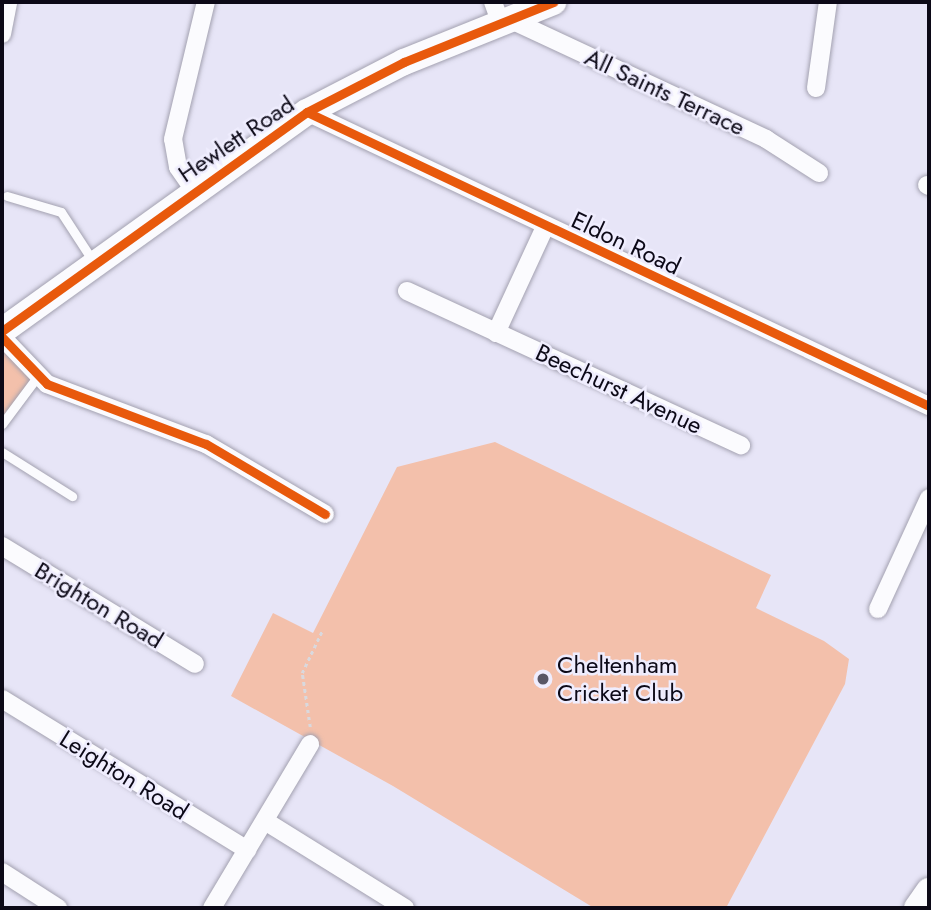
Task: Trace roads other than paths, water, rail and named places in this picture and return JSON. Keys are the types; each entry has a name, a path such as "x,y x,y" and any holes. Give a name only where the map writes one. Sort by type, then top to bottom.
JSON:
{"street":[{"path":"2,34 8,2"},
{"path":"194,190 175,159 173,139 206,2"},
{"name":"Hewlett Road","path":"2,331 194,190 307,112 500,13 553,2"},
{"path":"816,88 828,2"},
{"name":"All Saints Terrace","path":"500,13 766,139 819,173"},
{"name":"Eldon Road","path":"307,112 545,227 929,406"},
{"path":"496,332 545,227"},
{"name":"Beechurst Avenue","path":"407,291 741,445"},
{"path":"2,337 37,377 206,444 325,513"},
{"path":"878,609 929,498"},
{"name":"Brighton Road","path":"2,546 195,664"},
{"name":"Leighton Road","path":"2,699 247,850"},
{"path":"212,908 310,744"},
{"path":"265,821 405,908"},
{"path":"2,872 58,908"},
{"path":"917,908 929,891"}],"lane":[{"path":"8,196 61,212 94,263"},
{"path":"2,424 37,377"},
{"path":"2,452 72,496"}],"place":[{"name":"Cheltenham Cricket Club","path":"543,679"}]}
